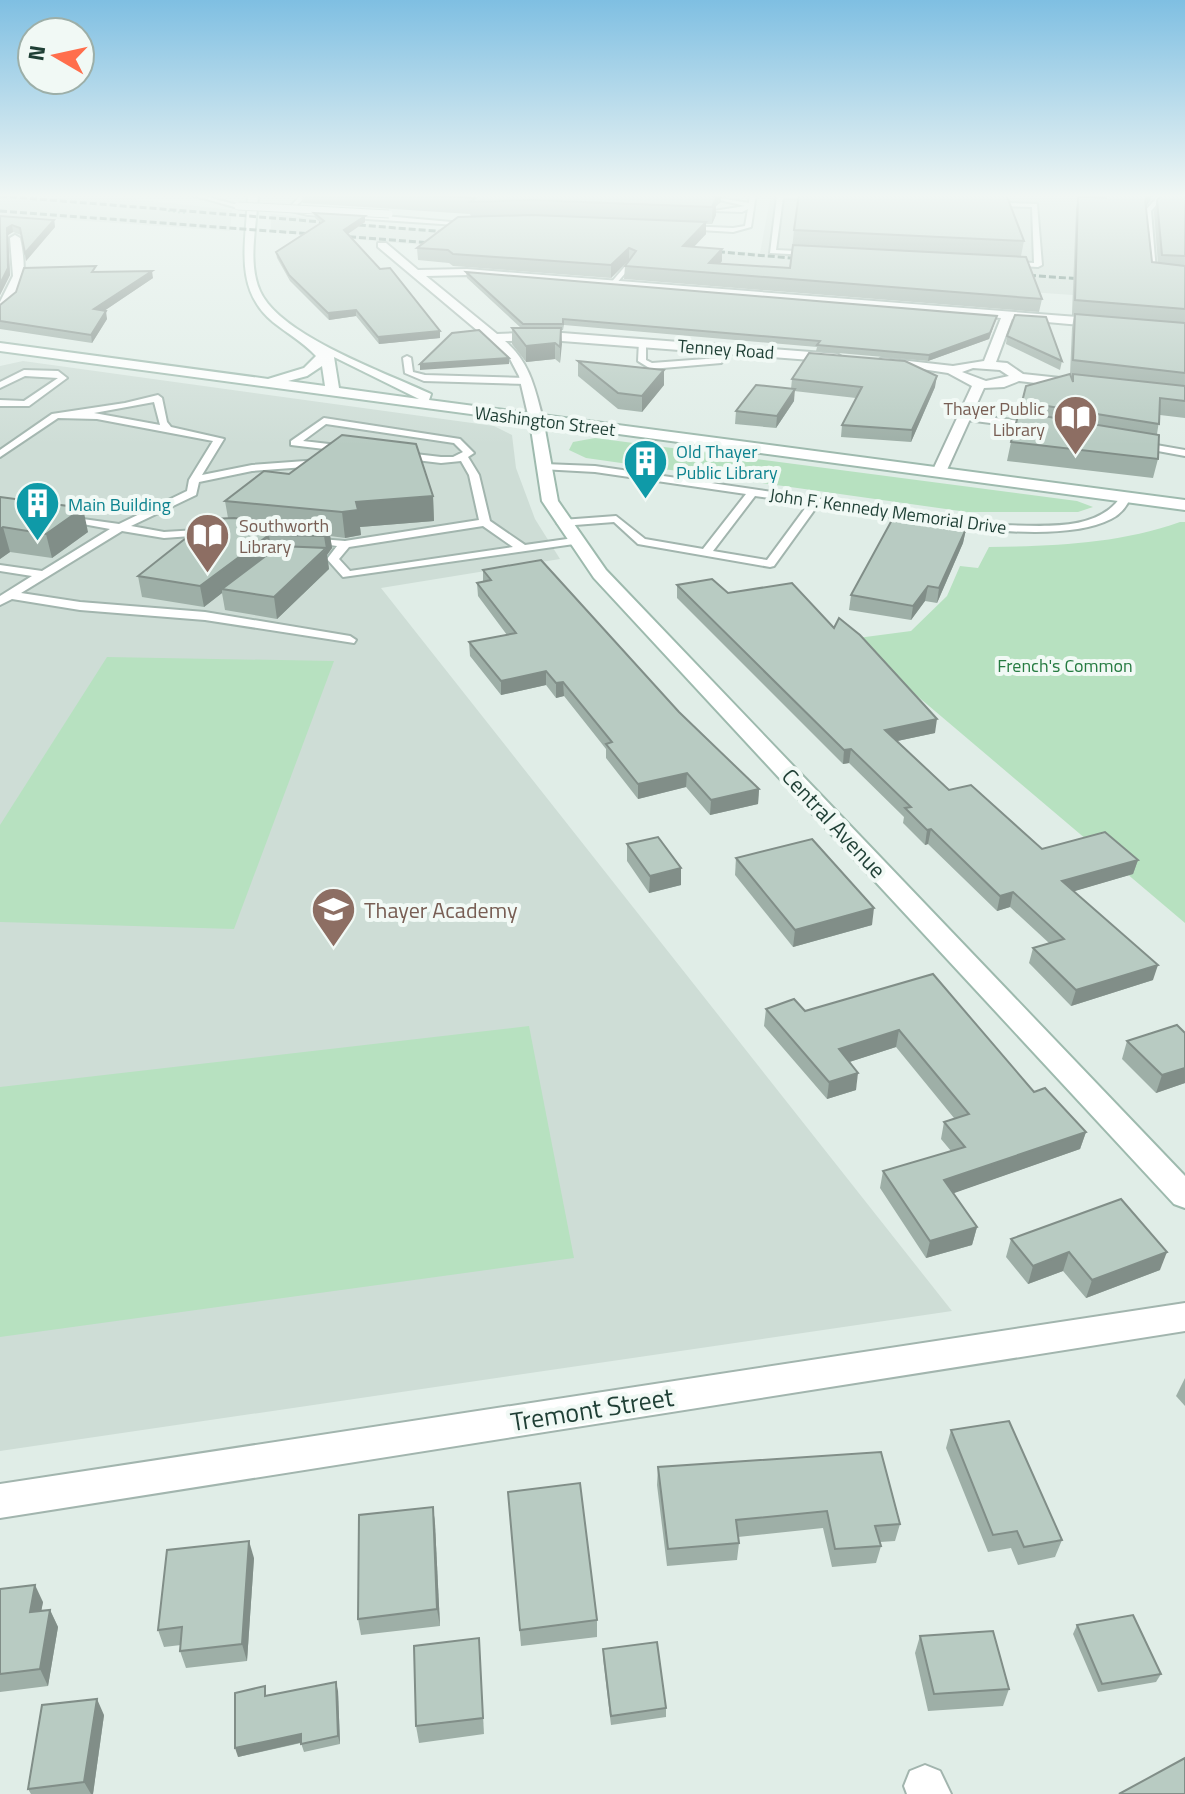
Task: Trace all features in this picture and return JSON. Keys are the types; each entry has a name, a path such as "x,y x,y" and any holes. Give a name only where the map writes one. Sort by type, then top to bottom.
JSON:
{"main road":[{"path":"0,309 12,296 18,278"},
{"path":"251,278 252,287 269,312 330,358 333,394 361,379 364,371 360,364"},
{"name":"Central Avenue","path":"422,278 514,355 526,381 536,419 550,501 568,532 611,585 1185,1196"},
{"path":"544,278 1118,324"},
{"path":"989,364 1008,315"},
{"name":"Tenney Road","path":"496,338 538,335 845,359"},
{"path":"306,339 413,392 473,412"},
{"path":"238,381 274,380 309,370 323,355 306,339"},
{"path":"0,355 7,348"},
{"name":"Washington Street","path":"7,348 333,394 1185,504"},
{"path":"875,361 955,370 968,364 989,364 1011,369 1017,377"},
{"path":"955,370 960,378 980,383 1007,383 1017,377 1094,386"},
{"path":"939,472 980,383"},
{"name":"Tremont Street","path":"0,1501 1185,1317"}],"lane":[{"path":"612,283 617,278"},
{"path":"642,343 642,361 651,366 721,360 731,349"},
{"path":"407,358 409,373 424,378 526,381"},
{"path":"0,385 24,373 58,374 63,378 26,404 0,403"},
{"path":"71,415 158,398 162,422 169,431"},
{"path":"0,454 55,416 97,416 219,439 194,480 192,493 120,527 5,598"},
{"path":"962,417 1048,428"},
{"path":"324,421 457,441 469,453 463,457 441,460 294,443 324,421"},
{"path":"1125,442 1185,453"},
{"path":"463,457 474,475 485,522 522,548"},
{"path":"194,480 252,468 308,466 320,462"},
{"name":"John F. Kennedy Memorial Drive","path":"544,467 595,469 980,526 1032,528 1105,518 1119,510 1126,497"},
{"path":"706,553 752,493"},
{"path":"345,544 333,559 347,575 522,548 616,519 642,542 770,564 815,502"},
{"path":"54,516 164,535 225,532"},
{"path":"297,538 345,544 485,522"},
{"path":"320,561 335,563"},
{"path":"0,568 42,574"},
{"path":"5,598 205,616 350,640"},
{"path":"205,616 219,608"}],"shaded area":[{"path":"831,278 1185,278 1185,303"},
{"name":"Thayer Academy","path":"23,361 494,426 512,435 516,468 535,519 560,559 381,588 952,1311 0,1451 0,366"}],"green space":[{"path":"595,438 1077,501 1093,507 1078,512 967,512 586,458 569,450 573,442"},
{"name":"French's Common","path":"1185,522 1185,923 850,639 911,631 947,596 960,566 978,568 989,547 1109,539"},
{"path":"107,657 334,661 234,929 0,922 0,825"},
{"path":"529,1026 574,1258 0,1337 0,1087"}],"building":[{"path":"21,278 142,278 94,309 106,311 91,335 0,321 0,305 16,292"},
{"path":"292,278 398,278 440,331 378,337 356,310 328,313"},
{"path":"472,278 535,278 997,316 990,333 929,355 817,345 820,341 563,319 563,324 523,324"},
{"path":"773,278 1034,278 1042,299"},
{"path":"1076,278 1185,278 1185,309 1075,300"},
{"path":"1075,314 1185,323 1185,373 1073,360"},
{"path":"1015,315 1046,317 1062,361 1007,336"},
{"path":"512,328 561,328 560,347 555,343 526,346"},
{"path":"479,330 509,358 420,364 452,333"},
{"path":"809,353 905,361 937,376 912,430 842,425 862,387 792,379"},
{"path":"578,361 664,370 642,396 618,393"},
{"path":"1070,374 1073,382 1073,374 1185,386 1185,401 1160,398 1159,424 1022,402 1026,386"},
{"path":"756,385 795,389 777,416 736,411"},
{"path":"1019,412 1159,435 1158,459 1011,442"},
{"path":"342,435 416,444 433,496 356,502 358,510 342,512 225,501 264,471 289,474"},
{"path":"0,497 83,508 46,534 0,529"},
{"path":"234,518 329,528 324,536 269,535 200,586 138,576 210,519"},
{"path":"893,518 966,529 939,588 928,586 913,606 851,595"},
{"path":"279,546 326,548 274,597 222,589"},
{"path":"541,560 679,712 759,789 711,800 687,773 638,784 606,744 612,742 563,682 556,683 546,671 501,681 469,642 516,633 477,583 491,580 483,570"},
{"path":"712,579 728,593 792,583 834,628 839,618 860,635 937,719 885,730 949,790 971,785 1042,849 1105,832 1138,860 1062,881 1158,965 1076,990 1033,948 1064,939 1013,892 1000,896 931,829 927,830 905,808 911,807 851,749 844,750 677,585"},
{"path":"658,837 681,868 650,876 627,844"},
{"path":"812,839 874,908 795,930 736,858"},
{"path":"933,974 1034,1092 1045,1088 1086,1132 944,1180 977,1227 930,1241 883,1171 965,1147 944,1122 969,1114 899,1030 839,1049 858,1073 829,1082 766,1009 794,999 805,1011"},
{"path":"1177,1025 1185,1033 1185,1068 1162,1075 1127,1041"},
{"path":"1121,1199 1167,1252 1092,1280 1069,1252 1033,1266 1011,1239"},
{"path":"1009,1421 1062,1540 1024,1547 1017,1531 993,1535 951,1430"},
{"path":"881,1452 900,1524 875,1526 881,1546 835,1549 827,1511 736,1520 739,1543 668,1549 658,1467"},
{"path":"580,1483 597,1620 520,1630 508,1492"},
{"path":"433,1507 437,1609 358,1619 359,1515"},
{"path":"249,1541 242,1644 180,1651 182,1627 158,1630 167,1550"},
{"path":"35,1585 30,1612 50,1610 40,1669 0,1674 0,1589"},
{"path":"1133,1615 1161,1674 1102,1684 1077,1625"},
{"path":"993,1631 1009,1689 934,1694 920,1636"},
{"path":"479,1638 483,1718 416,1726 414,1646"},
{"path":"657,1642 666,1708 611,1716 603,1649"},
{"path":"336,1682 338,1736 301,1744 301,1734 235,1748 235,1693 265,1686 265,1696"},
{"path":"97,1699 84,1782 28,1789 42,1705"},
{"path":"1185,1758 1185,1794 1119,1794"}],"railway":[{"path":"1064,278 1097,280"}],"place":[{"name":"Thayer Public Library","path":"1076,457"},
{"name":"Old Thayer Public Library","path":"645,500"},
{"name":"Main Building","path":"37,543"},
{"name":"Southworth Library","path":"208,574"},
{"name":"Thayer Academy","path":"333,949"}]}
